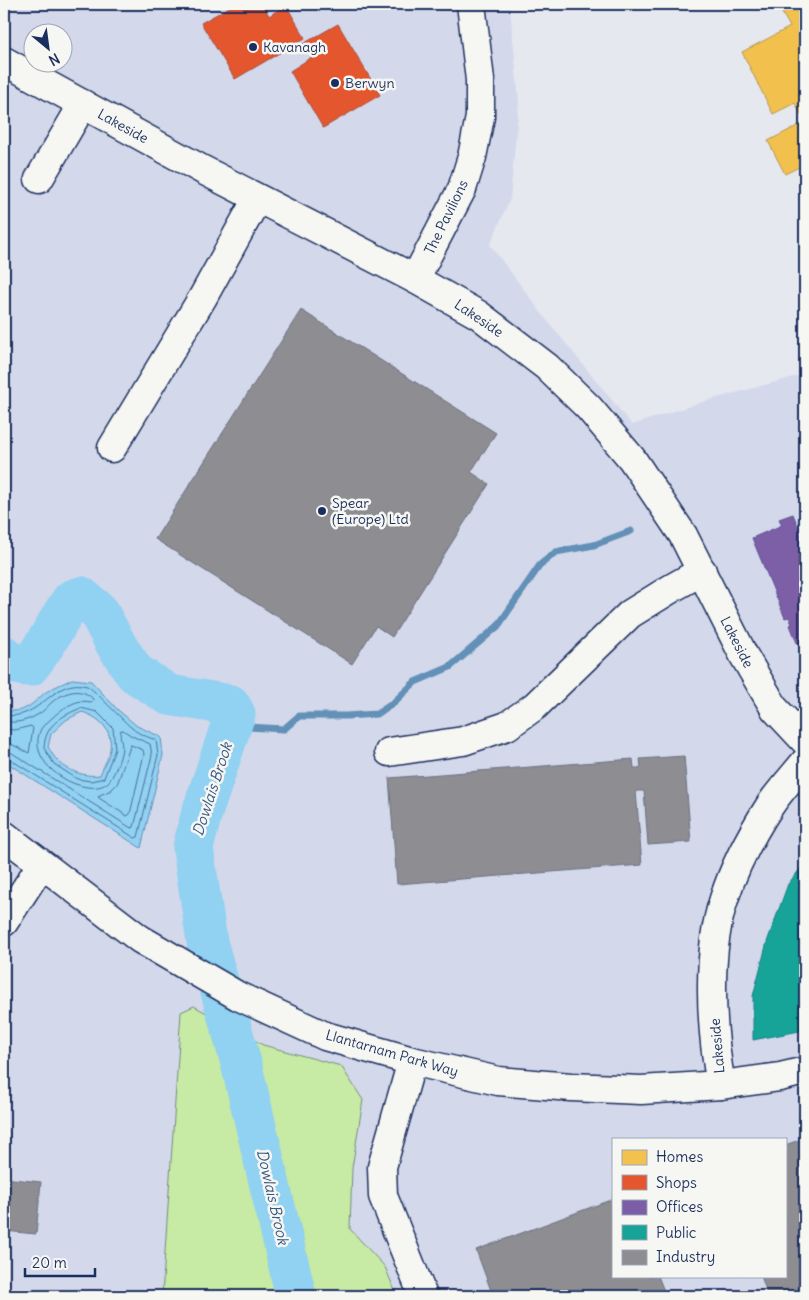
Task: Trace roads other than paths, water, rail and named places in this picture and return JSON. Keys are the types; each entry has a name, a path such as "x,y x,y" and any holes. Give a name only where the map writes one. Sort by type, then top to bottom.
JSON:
{"street":[{"name":"The Pavilions","path":"415,279 462,189 472,157 480,117 480,80 470,4"},
{"name":"Lakeside","path":"4,61 257,199 415,279 479,315 547,367 589,408 637,466 683,535 744,656 775,709 805,741"},
{"path":"40,179 83,104"},
{"path":"112,448 208,289 257,199"},
{"path":"389,752 463,741 507,726 535,706 630,614 702,571"},
{"name":"Lakeside","path":"721,1085 716,1059 712,982 716,937 723,900 744,851 770,805 805,762"},
{"name":"Llantarnam Park Way","path":"4,835 140,939 238,996 325,1036 412,1062 498,1081 641,1090 721,1085 805,1072"},
{"path":"4,922 41,865"},
{"path":"412,1062 382,1167 383,1196 423,1296"}],"water":[{"path":"72,679 91,681 118,710 137,726 161,737 163,755 141,848 4,761 4,710 18,711 28,707 46,692","holes":["82,712 104,725 109,736 109,752 100,775 72,771 62,765 48,747 51,734 66,720"]}],"waterway":[{"path":"231,726 284,729 299,716 377,714 392,704 415,682 450,667 498,626 540,565 556,552 594,545 631,531"},
{"name":"Dowlais Brook","path":"4,656 15,664 29,666 72,600 81,597 98,611 117,646 135,673 169,695 230,705 235,714 201,816 193,848 207,942 241,1063 296,1296"}],"place":[{"name":"Kavanagh","path":"253,47"},
{"name":"Berwyn","path":"335,83"},
{"name":"Spear (Europe) Ltd","path":"322,511"}]}
